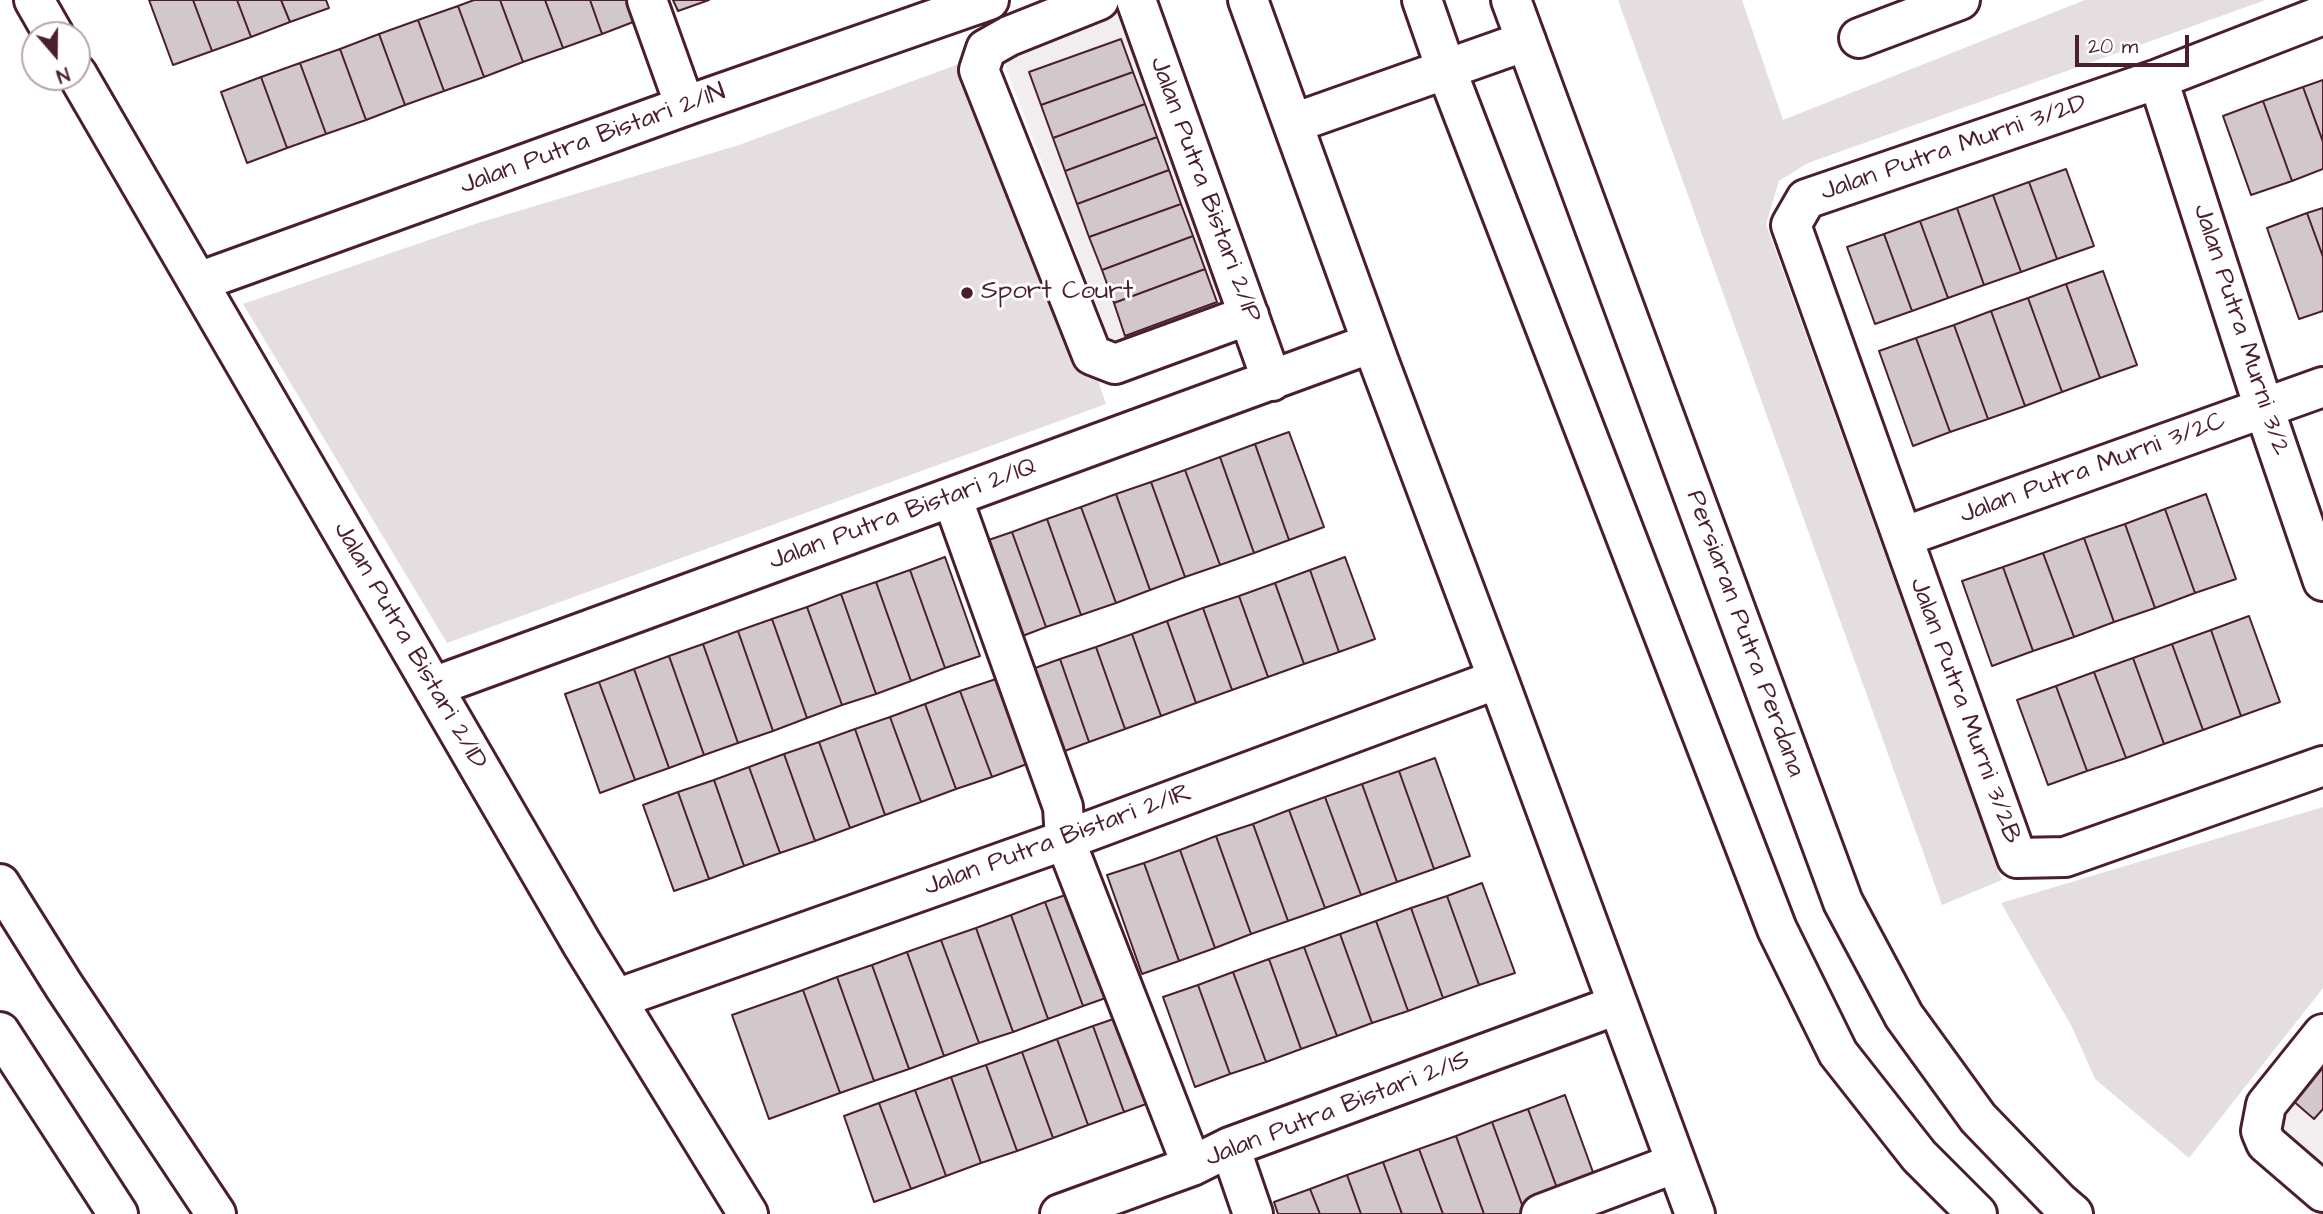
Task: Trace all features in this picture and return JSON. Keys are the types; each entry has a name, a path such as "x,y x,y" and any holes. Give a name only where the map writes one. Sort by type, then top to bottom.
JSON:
{"main road":[{"path":"34,0 46,21"},
{"path":"647,0 685,106"},
{"name":"Jalan Putra Bistari 2/1N","path":"198,282 685,106 989,0"},
{"path":"1099,0 986,48 979,70 1092,355 1115,364 1249,315"},
{"name":"Jalan Putra Bistari 2/1P","path":"1136,0 1272,381"},
{"path":"1248,0 1372,343 1695,1214"},
{"path":"1422,0 1446,69 1777,929 1838,1053 1919,1156 1977,1214"},
{"name":"Persiaran Putra Perdana","path":"1511,0 1843,902 1904,1016 1978,1118 2073,1214"},
{"path":"1859,38 1960,0"},
{"name":"Jalan Putra Murni 3/2D","path":"1903,537 1791,225 1806,199 2158,79 2323,15"},
{"path":"1294,123 1525,41"},
{"name":"Jalan Putra Murni 3/2","path":"2158,79 2323,581"},
{"name":"Jalan Putra Bistari 2/1D","path":"87,91 433,687 617,999 748,1214"},
{"name":"Jalan Putra Bistari 2/1Q","path":"433,687 1372,343"},
{"name":"Jalan Putra Murni 3/2C","path":"1903,537 2323,387"},
{"path":"953,497 1063,807 1065,840 1192,1166"},
{"name":"Jalan Putra Murni 3/2B","path":"1903,537 2017,858 2065,857 2323,766"},
{"name":"Jalan Putra Bistari 2/1R","path":"617,999 1065,840 1498,679"},
{"path":"0,884 64,986 216,1214"},
{"name":"Jalan Putra Bistari 2/1S","path":"1060,1214 1192,1166 1230,1147 1617,1005"},
{"path":"0,1032 118,1214"},
{"path":"2323,1034 2266,1105 2261,1131 2266,1143 2323,1192"},
{"path":"1230,1147 1253,1214"},
{"path":"1541,1214 1676,1163"}],"shaded area":[{"path":"1618,0 1742,0 1783,120 2085,0 2266,0 1808,163 1779,181 1766,224 2002,880 1942,905"},
{"path":"1126,3 1238,308 1116,355 1000,53"},
{"path":"986,54 1106,404 447,643 243,304 478,223 739,145"},
{"path":"2323,807 2323,988 2189,1158 2095,1079 2072,1027 2001,903"},
{"path":"2323,1054 2323,1174 2277,1134 2278,1109"}],"building":[{"path":"149,0 193,0 212,51 173,65"},
{"path":"193,0 237,0 251,37 212,51"},
{"path":"237,0 281,0 290,22 251,37"},
{"path":"281,0 326,0 329,8 290,22"},
{"path":"474,0 500,0 523,62 484,77 458,6"},
{"path":"500,0 545,0 563,48 523,62"},
{"path":"545,0 590,0 602,34 563,48"},
{"path":"590,0 634,0 641,19 602,34"},
{"path":"673,0 709,0 678,11"},
{"path":"458,6 484,77 444,91 418,20"},
{"path":"418,20 444,91 405,105 379,34"},
{"path":"379,34 405,105 366,120 340,49"},
{"path":"1121,39 1133,72 1041,105 1029,72"},
{"path":"340,49 366,120 326,134 300,63"},
{"path":"300,63 326,134 287,148 261,77"},
{"path":"1133,72 1145,104 1053,138 1041,105"},
{"path":"261,77 287,148 247,163 221,92"},
{"path":"2323,80 2323,142 2303,87"},
{"path":"2303,87 2323,142 2323,169 2292,181 2263,101"},
{"path":"2263,101 2292,181 2251,195 2223,116"},
{"path":"1145,104 1157,137 1065,171 1053,138"},
{"path":"1157,137 1169,170 1077,204 1065,171"},
{"path":"2066,169 2094,246 2057,259 2029,182"},
{"path":"1169,170 1181,204 1089,237 1077,204"},
{"path":"2029,182 2057,259 2021,272 1993,195"},
{"path":"1993,195 2021,272 1984,285 1957,208"},
{"path":"1181,204 1193,236 1102,270 1089,237"},
{"path":"1957,208 1984,285 1948,298 1920,221"},
{"path":"2323,208 2323,257 2307,213"},
{"path":"2307,213 2323,257 2323,311 2299,319 2267,228"},
{"path":"1920,221 1948,298 1912,311 1884,234"},
{"path":"1884,234 1912,311 1875,324 1847,247"},
{"path":"1193,236 1205,269 1114,303 1102,270"},
{"path":"1205,269 1217,302 1125,336 1114,303"},
{"path":"2103,271 2137,365 2100,378 2066,284"},
{"path":"2066,284 2100,378 2062,392 2028,298"},
{"path":"2028,298 2062,392 2025,406 1991,311"},
{"path":"1991,311 2025,406 1988,419 1954,325"},
{"path":"1954,325 1988,419 1950,432 1916,338"},
{"path":"1916,338 1950,432 1913,446 1879,351"},
{"path":"1289,432 1324,527 1289,540 1255,444"},
{"path":"1255,444 1289,540 1254,553 1220,457"},
{"path":"1220,457 1254,553 1220,565 1185,470"},
{"path":"1185,470 1220,565 1185,577 1151,482"},
{"path":"1151,482 1185,577 1150,590 1116,494"},
{"path":"1116,494 1150,590 1116,603 1081,507"},
{"path":"2206,494 2236,579 2195,593 2165,509"},
{"path":"1081,507 1116,603 1081,615 1047,519"},
{"path":"2165,509 2195,593 2155,608 2125,524"},
{"path":"1047,519 1081,615 1046,627 1012,532"},
{"path":"2125,524 2155,608 2114,622 2084,538"},
{"path":"1012,532 1046,627 1012,640 977,544"},
{"path":"2084,538 2114,622 2074,637 2043,553"},
{"path":"2043,553 2074,637 2033,651 2003,567"},
{"path":"945,557 980,656 945,668 910,570"},
{"path":"1345,557 1375,639 1339,652 1310,570"},
{"path":"2003,567 2033,651 1992,666 1962,581"},
{"path":"910,570 945,668 911,681 876,582"},
{"path":"1310,570 1339,652 1304,664 1275,583"},
{"path":"876,582 911,681 876,694 841,594"},
{"path":"1275,583 1304,664 1268,677 1239,596"},
{"path":"841,594 876,694 842,705 807,607"},
{"path":"1239,596 1268,677 1232,690 1203,608"},
{"path":"807,607 842,705 807,718 772,619"},
{"path":"1203,608 1232,690 1196,703 1167,621"},
{"path":"2249,616 2280,702 2241,716 2211,630"},
{"path":"772,619 807,718 773,731 738,631"},
{"path":"1167,621 1196,703 1161,716 1132,634"},
{"path":"2211,630 2241,716 2203,730 2172,644"},
{"path":"738,631 773,731 738,743 703,644"},
{"path":"1132,634 1161,716 1125,729 1096,647"},
{"path":"703,644 738,743 704,755 669,656"},
{"path":"2172,644 2203,730 2164,744 2133,658"},
{"path":"1096,647 1125,729 1089,742 1060,659"},
{"path":"669,656 704,755 669,768 634,669"},
{"path":"2133,658 2164,744 2126,758 2094,672"},
{"path":"1060,659 1089,742 1054,755 1024,672"},
{"path":"634,669 669,768 635,780 599,682"},
{"path":"2094,672 2126,758 2087,771 2056,686"},
{"path":"996,679 1027,764 992,777 960,691"},
{"path":"599,682 635,780 600,793 565,694"},
{"path":"2056,686 2087,771 2048,785 2017,700"},
{"path":"960,691 992,777 956,789 925,704"},
{"path":"925,704 956,789 921,802 890,717"},
{"path":"890,717 921,802 885,815 855,729"},
{"path":"855,729 885,815 850,828 819,742"},
{"path":"819,742 850,828 815,841 784,754"},
{"path":"784,754 815,841 780,853 749,767"},
{"path":"1435,758 1470,856 1434,869 1399,771"},
{"path":"749,767 780,853 744,866 714,780"},
{"path":"1399,771 1434,869 1397,882 1362,784"},
{"path":"714,780 744,866 709,879 678,792"},
{"path":"1362,784 1397,882 1361,895 1325,797"},
{"path":"678,792 709,879 674,891 643,805"},
{"path":"1325,797 1361,895 1325,908 1289,810"},
{"path":"1289,810 1325,908 1288,921 1253,824"},
{"path":"1253,824 1288,921 1251,934 1216,836"},
{"path":"1216,836 1251,934 1215,948 1180,850"},
{"path":"1180,850 1215,948 1179,961 1144,863"},
{"path":"1144,863 1179,961 1142,974 1107,875"},
{"path":"1482,883 1515,973 1479,985 1447,896"},
{"path":"1080,890 1117,994 1083,1006 1045,902"},
{"path":"1447,896 1479,985 1443,998 1411,908"},
{"path":"1045,902 1083,1006 1048,1019 1011,915"},
{"path":"1411,908 1443,998 1408,1011 1376,921"},
{"path":"1011,915 1048,1019 1013,1032 976,928"},
{"path":"1376,921 1408,1011 1372,1023 1340,934"},
{"path":"976,928 1013,1032 979,1043 941,940"},
{"path":"1340,934 1372,1023 1337,1036 1304,947"},
{"path":"941,940 979,1043 944,1056 907,952"},
{"path":"1304,947 1337,1036 1301,1049 1269,959"},
{"path":"907,952 944,1056 909,1069 872,965"},
{"path":"1269,959 1301,1049 1266,1062 1233,972"},
{"path":"872,965 909,1069 874,1081 837,977"},
{"path":"1233,972 1266,1062 1230,1074 1198,985"},
{"path":"837,977 874,1081 840,1093 803,990"},
{"path":"1198,985 1230,1074 1195,1087 1163,997"},
{"path":"803,990 840,1093 769,1119 732,1015"},
{"path":"1128,1014 1160,1099 1124,1112 1093,1026"},
{"path":"1093,1026 1124,1112 1088,1125 1057,1039"},
{"path":"1057,1039 1088,1125 1053,1138 1022,1052"},
{"path":"2323,1048 2323,1109 2314,1119 2284,1093"},
{"path":"1022,1052 1053,1138 1017,1151 986,1065"},
{"path":"986,1065 1017,1151 981,1163 951,1077"},
{"path":"951,1077 981,1163 946,1176 915,1090"},
{"path":"915,1090 946,1176 911,1189 879,1103"},
{"path":"1565,1095 1598,1186 1561,1199 1528,1109"},
{"path":"879,1103 911,1189 874,1202 844,1116"},
{"path":"1528,1109 1561,1199 1525,1213 1492,1122"},
{"path":"1492,1122 1525,1213 1484,1214 1456,1136"},
{"path":"1456,1136 1484,1214 1443,1214 1419,1149"},
{"path":"1419,1149 1443,1214 1402,1214 1383,1162"},
{"path":"1383,1162 1402,1214 1361,1214 1347,1175"},
{"path":"1347,1175 1361,1214 1320,1214 1310,1189"},
{"path":"1310,1189 1320,1214 1278,1214 1274,1202"}],"place":[{"name":"Sport Court","path":"967,293"}]}
